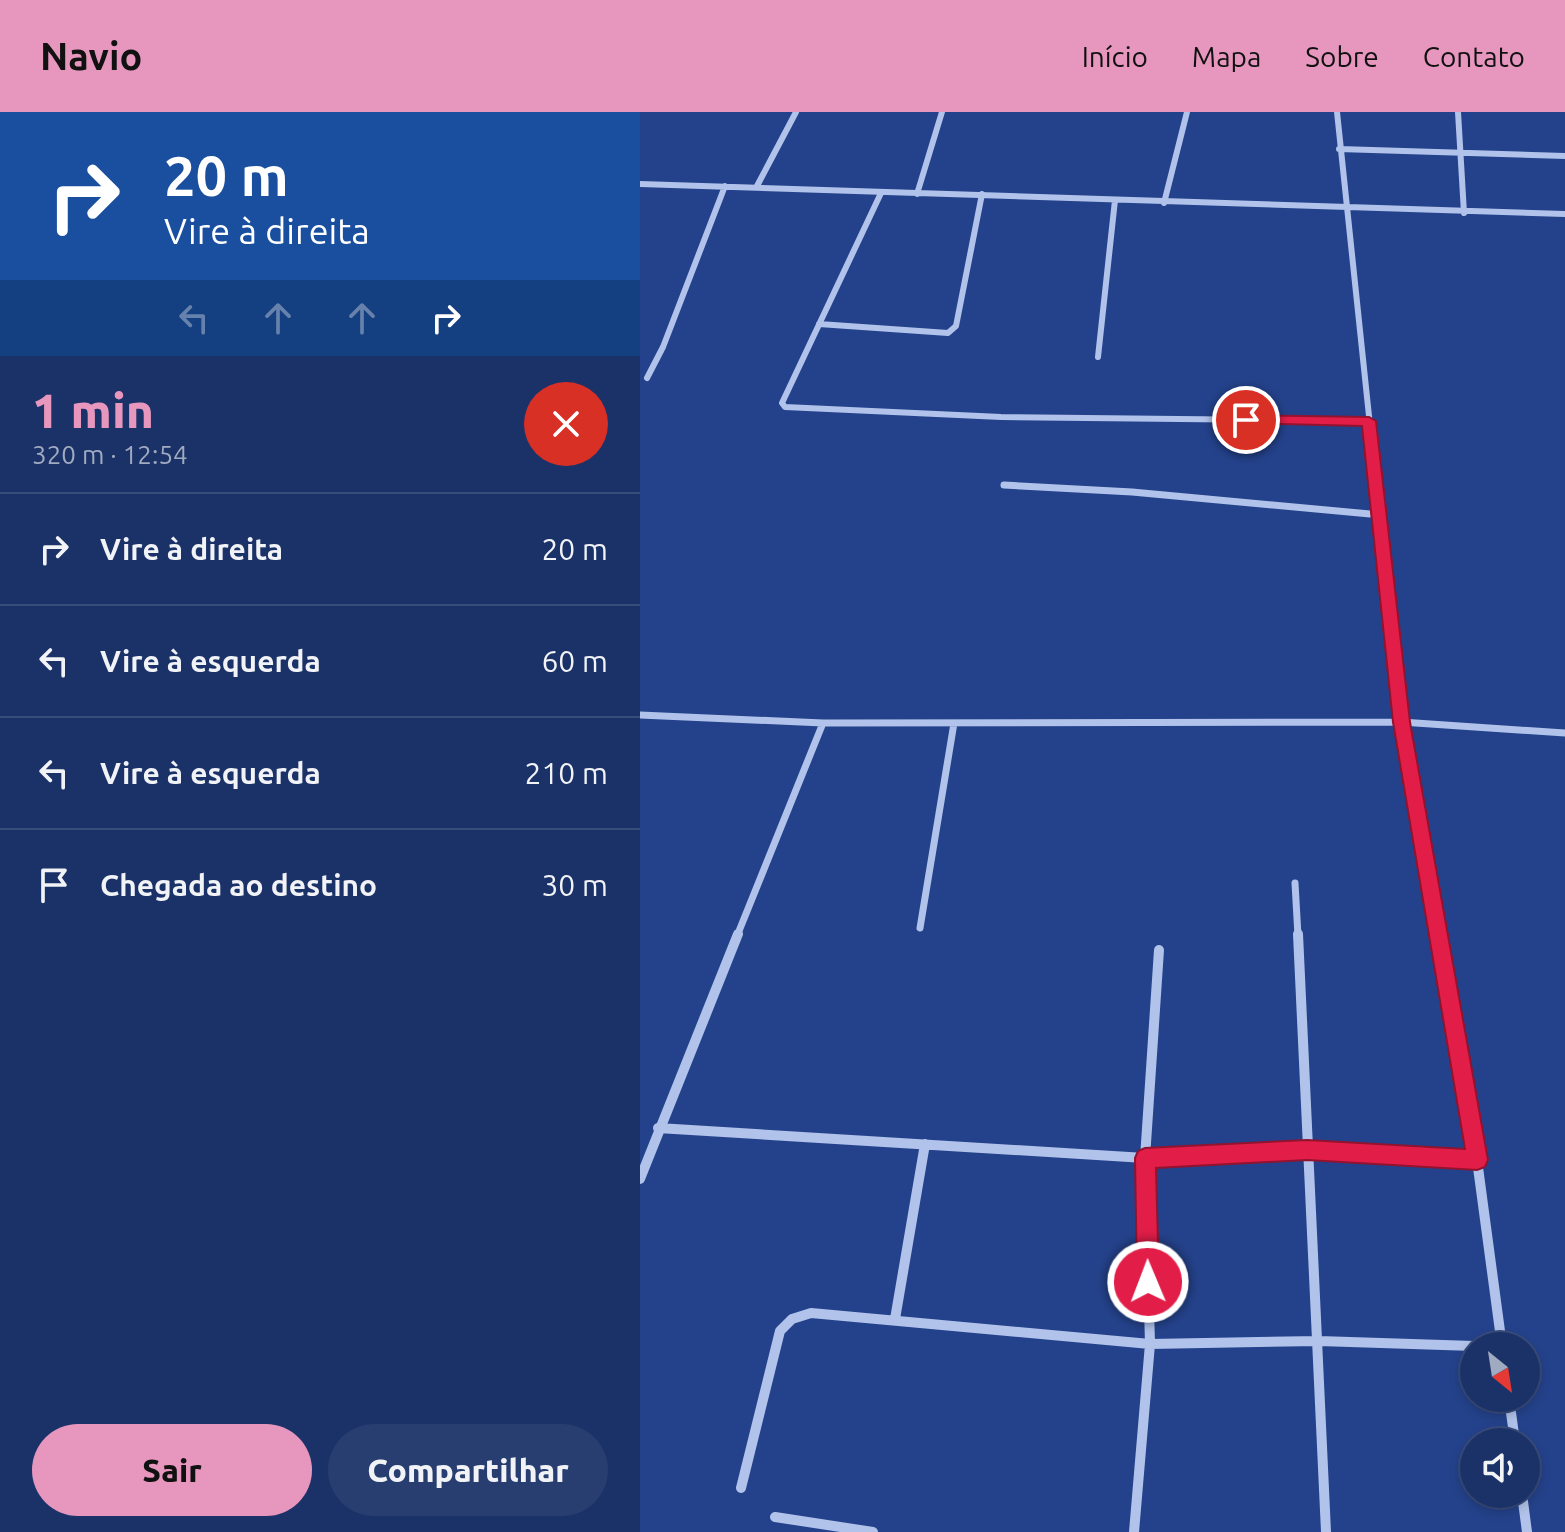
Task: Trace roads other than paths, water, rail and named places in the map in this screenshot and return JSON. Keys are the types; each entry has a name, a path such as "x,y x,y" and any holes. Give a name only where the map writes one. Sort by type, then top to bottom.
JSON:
{"street":[{"path":"757,186 796,112"},
{"path":"917,194 942,112"},
{"path":"1164,203 1187,112"},
{"path":"1337,112 1401,722 1477,1160 1500,1332"},
{"path":"1458,112 1464,213"},
{"path":"1339,149 1565,156"},
{"path":"640,184 1565,214"},
{"path":"647,378 663,347 725,186"},
{"path":"881,193 782,403 785,407 1001,417 1369,421"},
{"path":"819,324 948,333 956,326 982,194"},
{"path":"1098,357 1115,200"},
{"path":"1004,485 1132,492 1381,515"},
{"path":"640,715 823,723 1401,722 1565,733"},
{"path":"640,1179 823,723"},
{"path":"920,928 954,723"},
{"path":"1295,883 1326,1532"},
{"path":"1134,1532 1150,1344 1145,1158 1159,950"},
{"path":"658,1128 1145,1158 1307,1150 1477,1160"},
{"path":"895,1319 925,1144"},
{"path":"741,1488 780,1331 792,1319 811,1313 1150,1344 1319,1341 1460,1346"},
{"path":"1524,1508 1527,1532"},
{"path":"775,1517 873,1532"}]}
